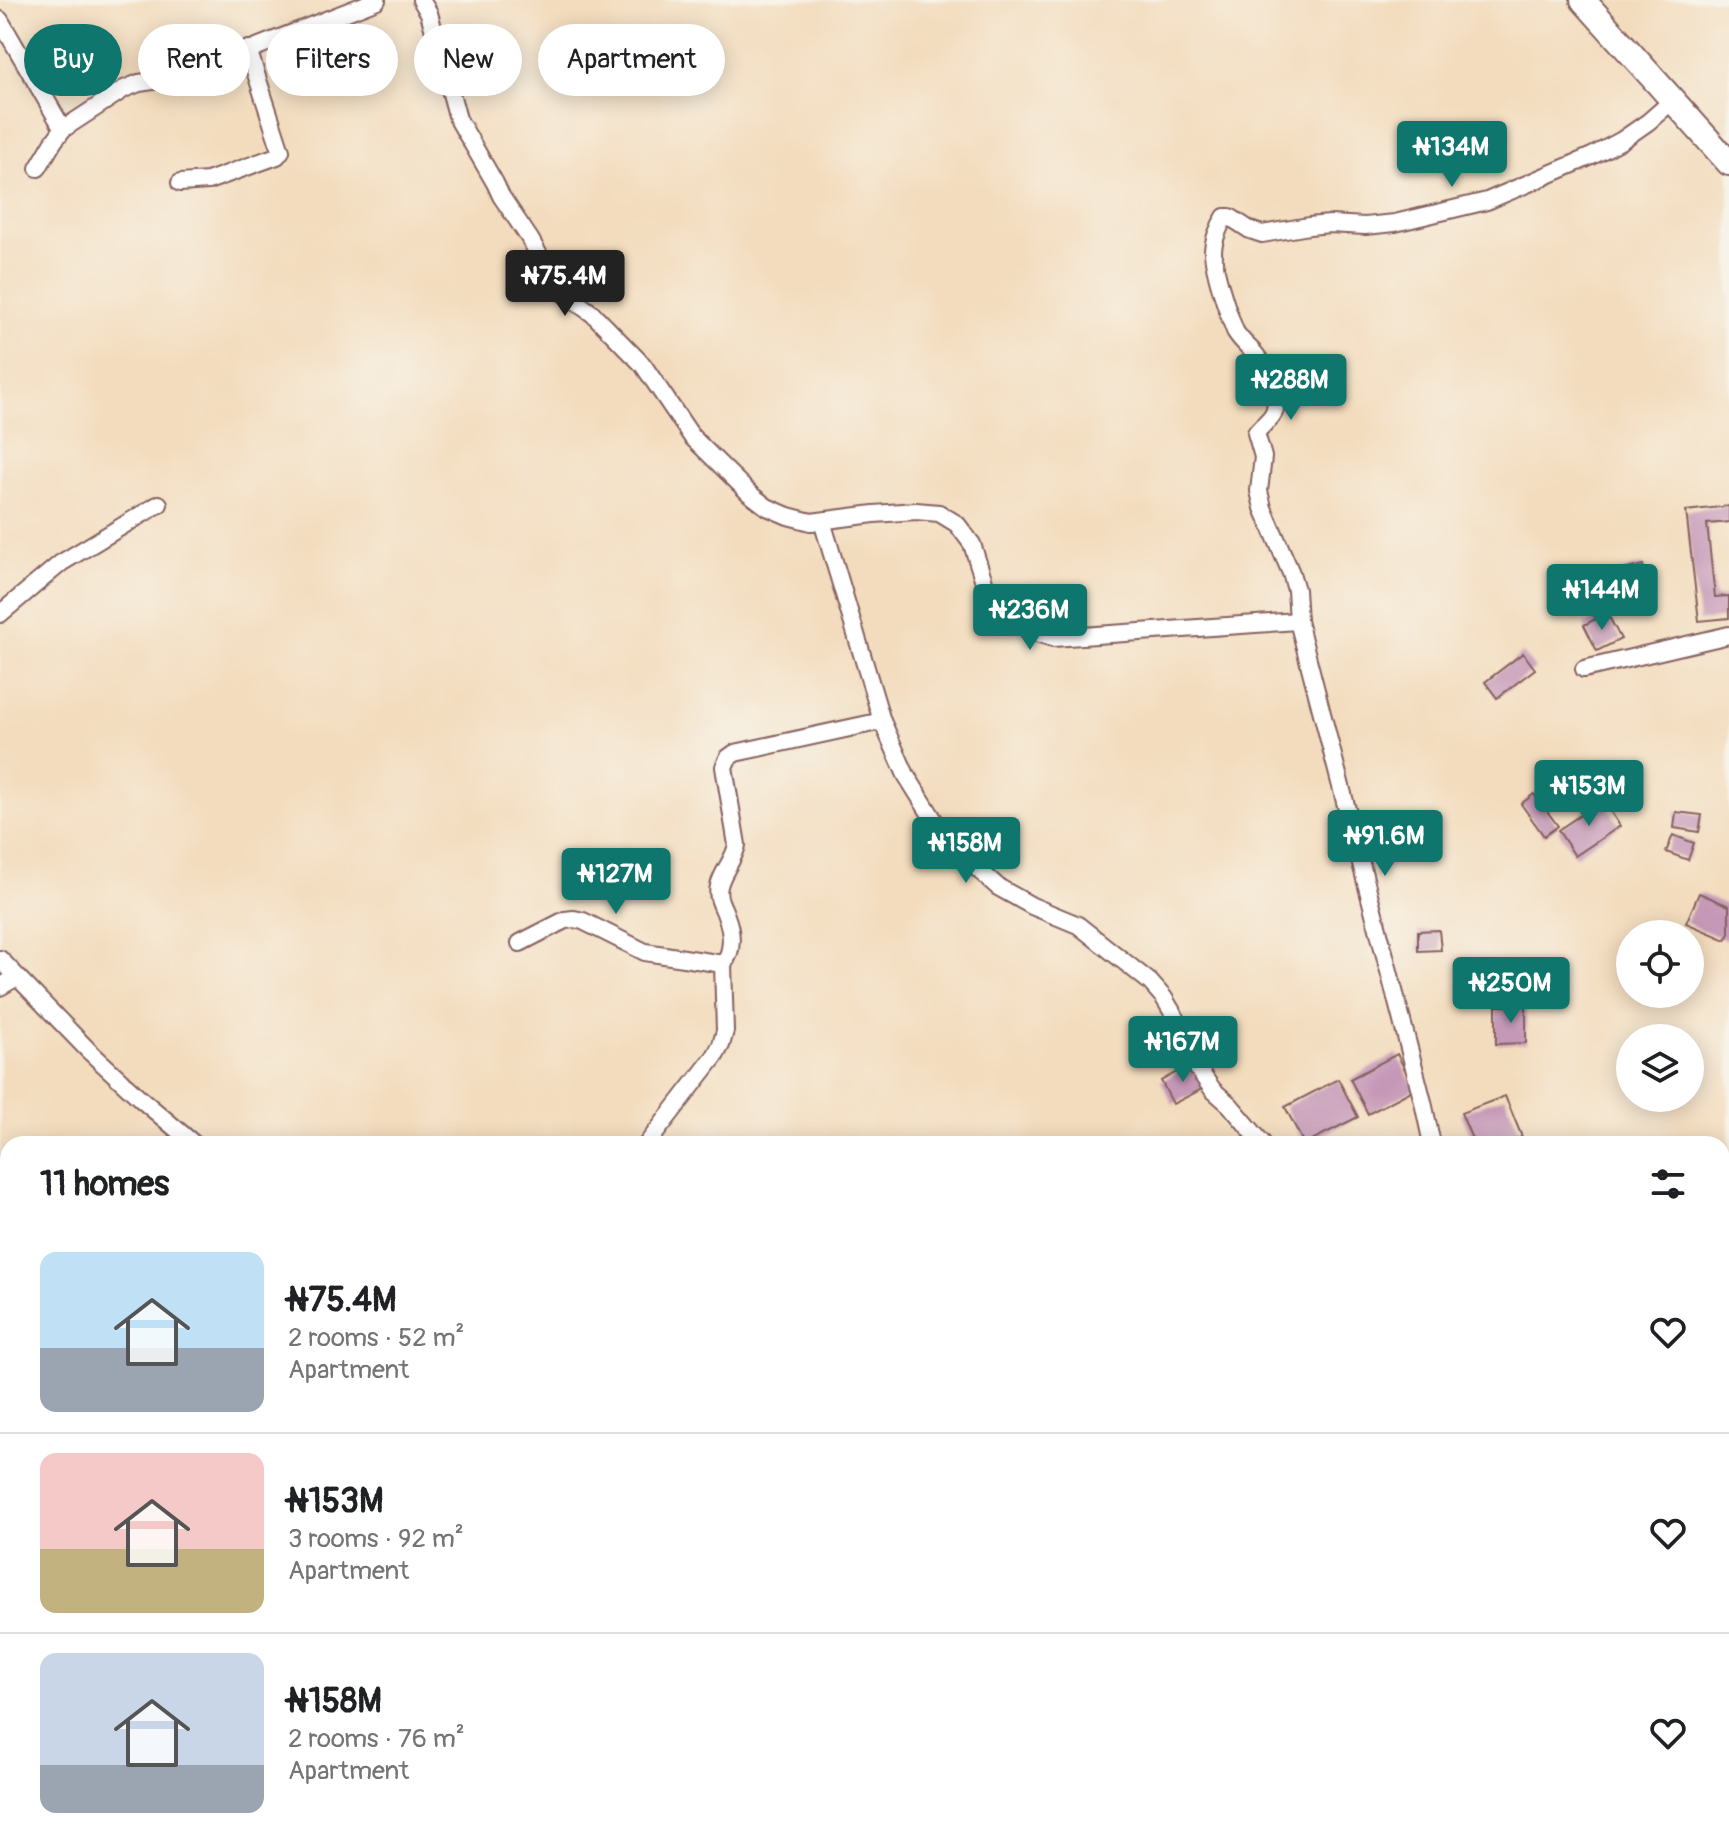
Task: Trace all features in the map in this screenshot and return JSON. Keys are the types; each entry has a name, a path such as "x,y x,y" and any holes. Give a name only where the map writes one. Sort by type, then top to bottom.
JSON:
{"main road":[{"path":"1583,0 1729,163"}],"street":[{"path":"250,48 377,0"},
{"path":"421,0 429,13 458,119 558,289 593,314 643,365 692,437 767,507 811,522 916,511 939,513 957,524 972,544 988,594 1003,613 1030,631 1053,638 1298,621"},
{"path":"0,20 63,129"},
{"path":"180,183 208,181 277,156 281,151 250,55"},
{"path":"38,168 63,129 124,89 138,83"},
{"path":"1430,1136 1298,621 1296,590 1259,491 1263,457 1256,433 1276,406 1273,386 1260,361 1239,338 1231,322 1213,246 1225,217 1262,234 1330,224 1365,226 1395,223 1487,201 1622,140 1672,101"},
{"path":"0,614 61,563 159,504"},
{"path":"822,521 882,721 906,775 944,836 998,887 1032,906 1078,925 1150,982 1177,1020 1198,1069 1213,1090 1256,1136"},
{"path":"1584,669 1729,635"},
{"path":"653,1136 715,1056 725,1031 723,964 732,948 727,918 718,895 719,885 737,845 724,767 728,758 735,753 882,721"},
{"path":"520,943 565,920 574,919 645,952 723,964"},
{"path":"0,959 89,1051 185,1136"},
{"path":"0,987 17,977"}],"building":[{"path":"1729,506 1729,522 1707,524 1715,597 1729,596 1729,618 1699,621 1686,511"},
{"path":"1643,565 1650,590 1618,598 1612,573"},
{"path":"1607,613 1621,639 1597,651 1584,625"},
{"path":"1523,653 1535,669 1497,698 1485,682"},
{"path":"1534,794 1558,826 1544,836 1521,804"},
{"path":"1603,800 1620,826 1575,856 1558,830"},
{"path":"1676,812 1702,815 1699,832 1674,828"},
{"path":"1673,835 1694,843 1688,860 1666,852"},
{"path":"1699,893 1729,906 1726,940 1704,931 1704,920 1687,920"},
{"path":"1439,930 1441,950 1418,951 1418,931"},
{"path":"1496,1006 1526,1006 1526,1043 1496,1044"},
{"path":"1397,1054 1415,1089 1368,1114 1350,1079"},
{"path":"1193,1063 1206,1087 1173,1104 1161,1081"},
{"path":"1338,1079 1358,1117 1320,1136 1300,1136 1285,1107"},
{"path":"1505,1096 1522,1136 1471,1136 1461,1113"}]}
